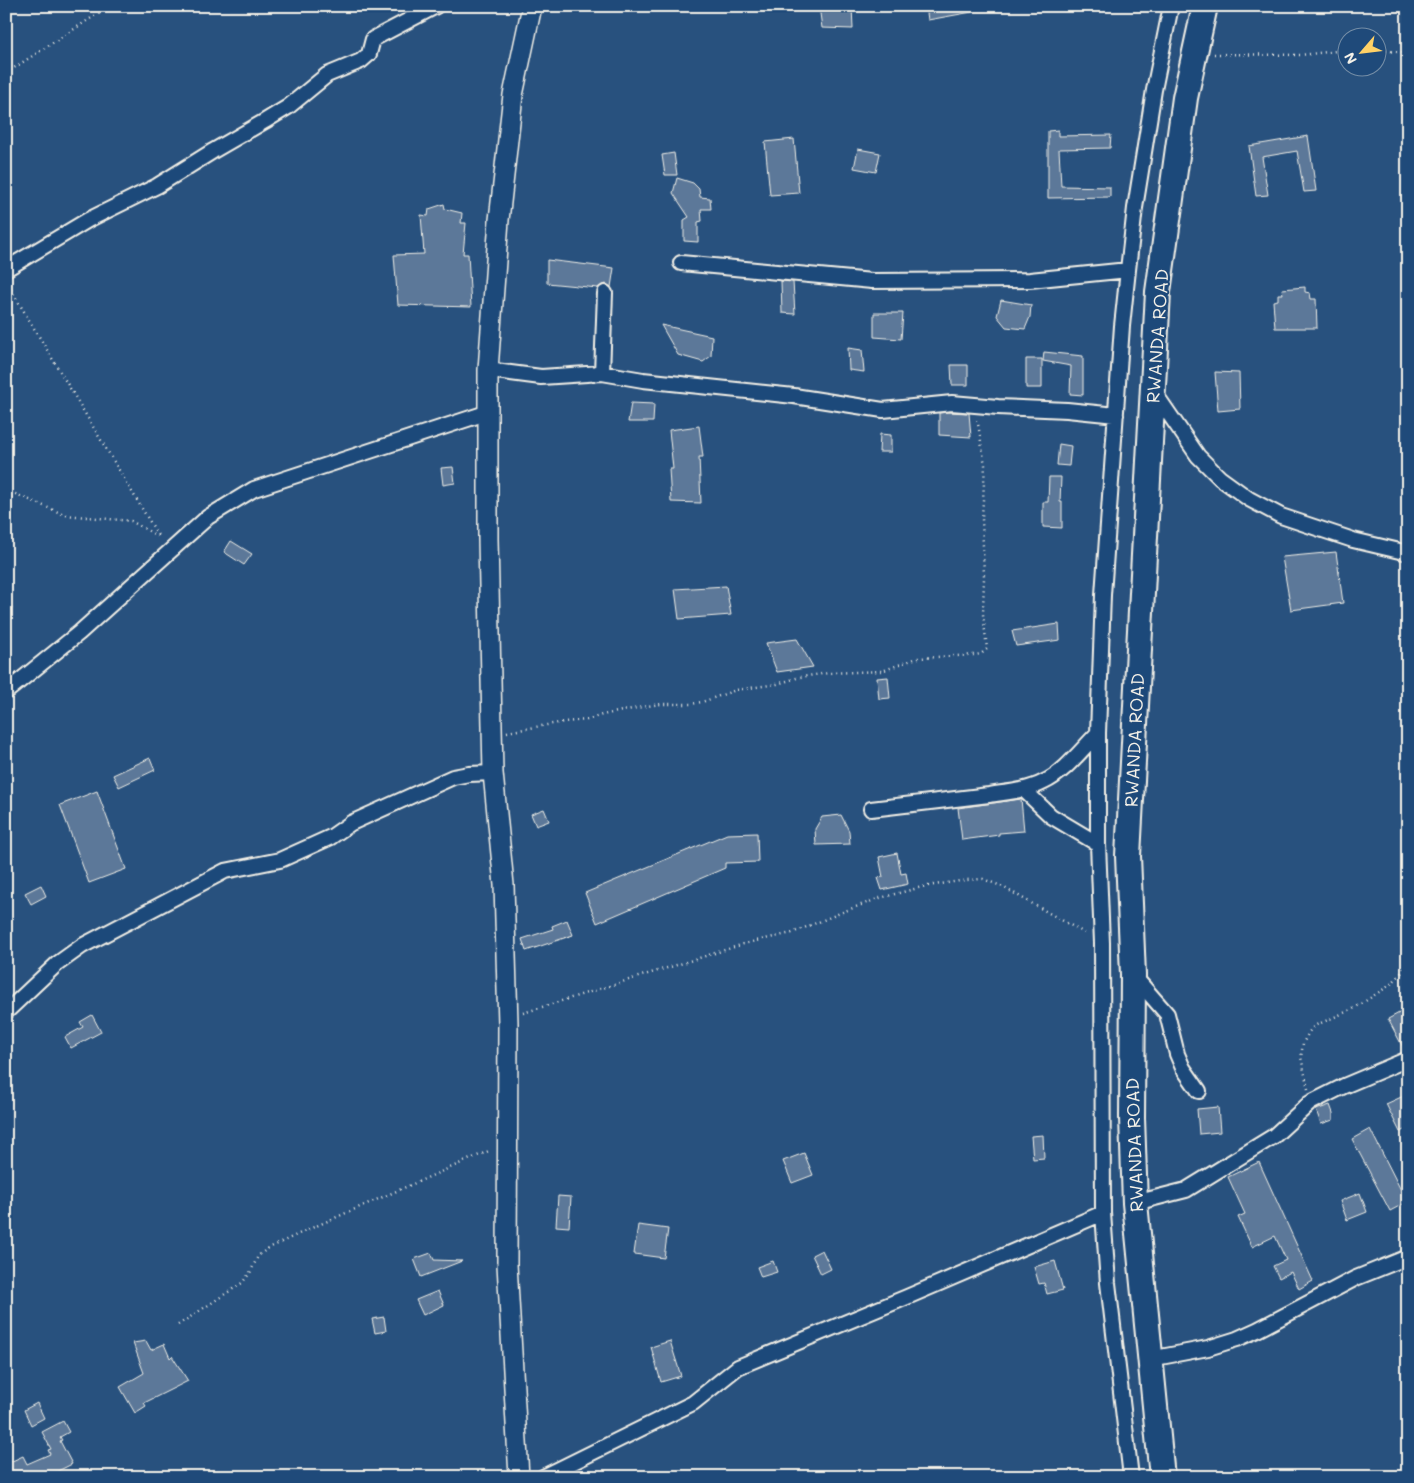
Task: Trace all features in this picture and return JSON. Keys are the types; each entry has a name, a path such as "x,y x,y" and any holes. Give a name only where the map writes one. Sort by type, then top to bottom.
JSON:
{"highway":[{"name":"RWANDA ROAD","path":"1162,1477 1136,1203 1132,1108 1133,975 1128,856 1158,292 1185,98 1205,6"}],"street":[{"path":"6,269 88,220 157,186 288,107 327,75 366,58 371,50 372,41 375,38 436,6"},
{"path":"519,1477 507,1264 508,1018 504,885 493,773 488,539 488,370 499,220 512,95 532,6"},
{"path":"1130,1477 1108,1283 1103,1213 1102,943 1098,844 1098,733 1103,595 1128,270 1135,208 1154,90 1171,6"},
{"path":"681,263 872,282 1030,280 1128,270"},
{"path":"602,372 606,293"},
{"path":"488,370 541,377 602,372 643,380 794,396 883,410 952,403 1116,415"},
{"path":"1152,390 1198,456 1220,478 1249,499 1281,516 1354,540 1408,553"},
{"path":"6,692 79,633 208,517 254,489 489,412"},
{"path":"871,809 1024,790 1046,782 1060,772 1098,733"},
{"path":"6,1012 57,964 82,946 225,871 280,860 330,837 351,823 453,778 469,774 493,773"},
{"path":"1024,790 1051,816 1098,844"},
{"path":"1133,975 1167,1014 1177,1054 1183,1068 1199,1091"},
{"path":"1136,1203 1186,1190 1274,1136 1310,1103 1344,1086 1408,1059"},
{"path":"543,1477 693,1403 738,1367 1103,1213"},
{"path":"1150,1359 1208,1348 1237,1339 1356,1278 1408,1258"}],"path":[{"path":"6,73 110,6"},
{"path":"1195,54 1300,55 1336,51"},
{"path":"1386,51 1408,53"},
{"path":"6,282 159,537 130,521 65,515 6,490"},
{"path":"493,734 553,723 588,720 602,715 647,706 696,703 736,690 777,684 800,677 829,673 882,671 917,658 975,656 984,653 987,649 983,614 982,518 985,465 978,431 977,405"},
{"path":"6,599 13,611"},
{"path":"508,1018 729,948 792,933 880,898 922,887 966,880 983,879 1001,886 1102,943"},
{"path":"1310,1103 1301,1057 1309,1032 1314,1026 1353,1009 1390,985 1401,974 1408,955"},
{"path":"178,1325 242,1283 250,1273 258,1256 267,1249 508,1142"}],"building":[{"path":"819,6 852,6 853,29 822,28"},
{"path":"926,6 971,6 972,12 928,20"},
{"path":"1058,130 1058,136 1111,135 1110,148 1059,149 1061,186 1110,187 1110,197 1048,198 1048,131"},
{"path":"1308,136 1316,191 1304,192 1297,151 1262,157 1268,195 1256,196 1249,146"},
{"path":"794,139 799,193 770,195 765,142"},
{"path":"858,149 880,153 876,172 854,168"},
{"path":"674,153 677,175 665,175 662,155"},
{"path":"677,178 693,183 699,189 700,197 710,198 711,209 701,209 702,221 698,222 698,242 684,241 684,220 689,217 673,193"},
{"path":"444,204 445,209 462,213 461,223 466,223 463,254 468,254 471,307 398,305 394,255 424,254 421,215 428,216 429,209"},
{"path":"547,260 614,268 611,287 606,284 598,288 547,283"},
{"path":"781,281 793,282 795,314 782,313"},
{"path":"1305,287 1305,292 1310,293 1311,299 1316,299 1317,328 1275,328 1273,301 1278,300 1278,294 1283,294 1282,289"},
{"path":"1001,300 1031,305 1030,317 1025,329 1006,327 997,316"},
{"path":"874,313 903,313 901,339 874,337"},
{"path":"661,325 712,336 711,356 703,362 678,355"},
{"path":"848,348 862,350 864,372 849,370"},
{"path":"1044,352 1083,356 1083,395 1070,394 1071,366 1043,361"},
{"path":"1026,359 1042,359 1042,388 1026,388"},
{"path":"951,365 968,365 968,385 952,385"},
{"path":"1215,372 1239,373 1240,409 1218,411"},
{"path":"631,403 654,404 653,422 628,422"},
{"path":"939,413 969,413 971,437 939,435"},
{"path":"699,426 703,457 699,457 701,503 671,502 669,469 673,469 669,430"},
{"path":"880,434 891,435 891,452 879,452"},
{"path":"1059,444 1071,446 1069,466 1057,465"},
{"path":"453,467 455,483 443,485 441,468"},
{"path":"1049,477 1061,477 1062,528 1043,527 1043,502 1048,502"},
{"path":"231,541 252,554 244,565 224,552"},
{"path":"1336,552 1343,603 1291,610 1282,557"},
{"path":"726,586 731,615 679,619 675,589"},
{"path":"1059,624 1060,640 1016,646 1012,631"},
{"path":"797,639 813,667 777,672 766,643"},
{"path":"888,677 890,698 879,699 877,678"},
{"path":"150,758 155,770 119,787 113,775"},
{"path":"97,791 126,869 89,883 60,805"},
{"path":"1021,799 1024,831 999,833 999,835 962,840 958,808"},
{"path":"544,809 549,821 536,826 531,814"},
{"path":"841,815 849,831 850,844 816,845 815,829 822,817"},
{"path":"757,833 758,862 725,863 725,868 597,923 585,893 727,834"},
{"path":"897,853 901,874 906,873 908,884 882,890 878,878 883,877 879,857"},
{"path":"41,885 46,896 31,904 25,893"},
{"path":"567,920 573,935 526,951 522,939 553,929 552,926"},
{"path":"1401,1012 1408,1024 1408,1050 1405,1051 1388,1019"},
{"path":"92,1015 101,1032 71,1048 65,1037 83,1027 80,1022"},
{"path":"1408,1094 1408,1128 1400,1132 1386,1104"},
{"path":"1330,1105 1333,1120 1321,1124 1316,1110"},
{"path":"1218,1107 1220,1132 1199,1134 1197,1109"},
{"path":"1370,1129 1407,1202 1390,1211 1352,1139"},
{"path":"1043,1135 1044,1158 1033,1159 1031,1136"},
{"path":"804,1153 813,1175 792,1183 783,1161"},
{"path":"1259,1162 1313,1281 1299,1289 1291,1272 1279,1278 1273,1266 1286,1260 1275,1236 1252,1247 1238,1217 1245,1214 1228,1177"},
{"path":"1360,1193 1367,1212 1347,1220 1340,1201"},
{"path":"558,1196 571,1197 569,1227 556,1226"},
{"path":"638,1225 668,1229 664,1258 634,1254"},
{"path":"822,1250 831,1269 821,1274 812,1255"},
{"path":"431,1253 434,1260 462,1261 421,1277 414,1259"},
{"path":"773,1261 777,1272 761,1277 757,1267"},
{"path":"1055,1261 1063,1290 1047,1294 1044,1283 1039,1284 1034,1267"},
{"path":"438,1291 444,1305 423,1315 416,1300"},
{"path":"384,1317 386,1331 375,1333 372,1319"},
{"path":"146,1341 151,1350 164,1344 170,1358 172,1356 188,1381 144,1403 146,1406 135,1413 120,1387 144,1373 133,1343"},
{"path":"670,1341 681,1376 661,1382 651,1347"},
{"path":"37,1403 44,1418 31,1425 24,1410"},
{"path":"63,1421 69,1432 60,1437 62,1440 60,1441 72,1464 54,1473 56,1477 6,1477 6,1474 12,1472 8,1463 23,1456 27,1464 50,1454 48,1450 51,1449 42,1432"}]}
